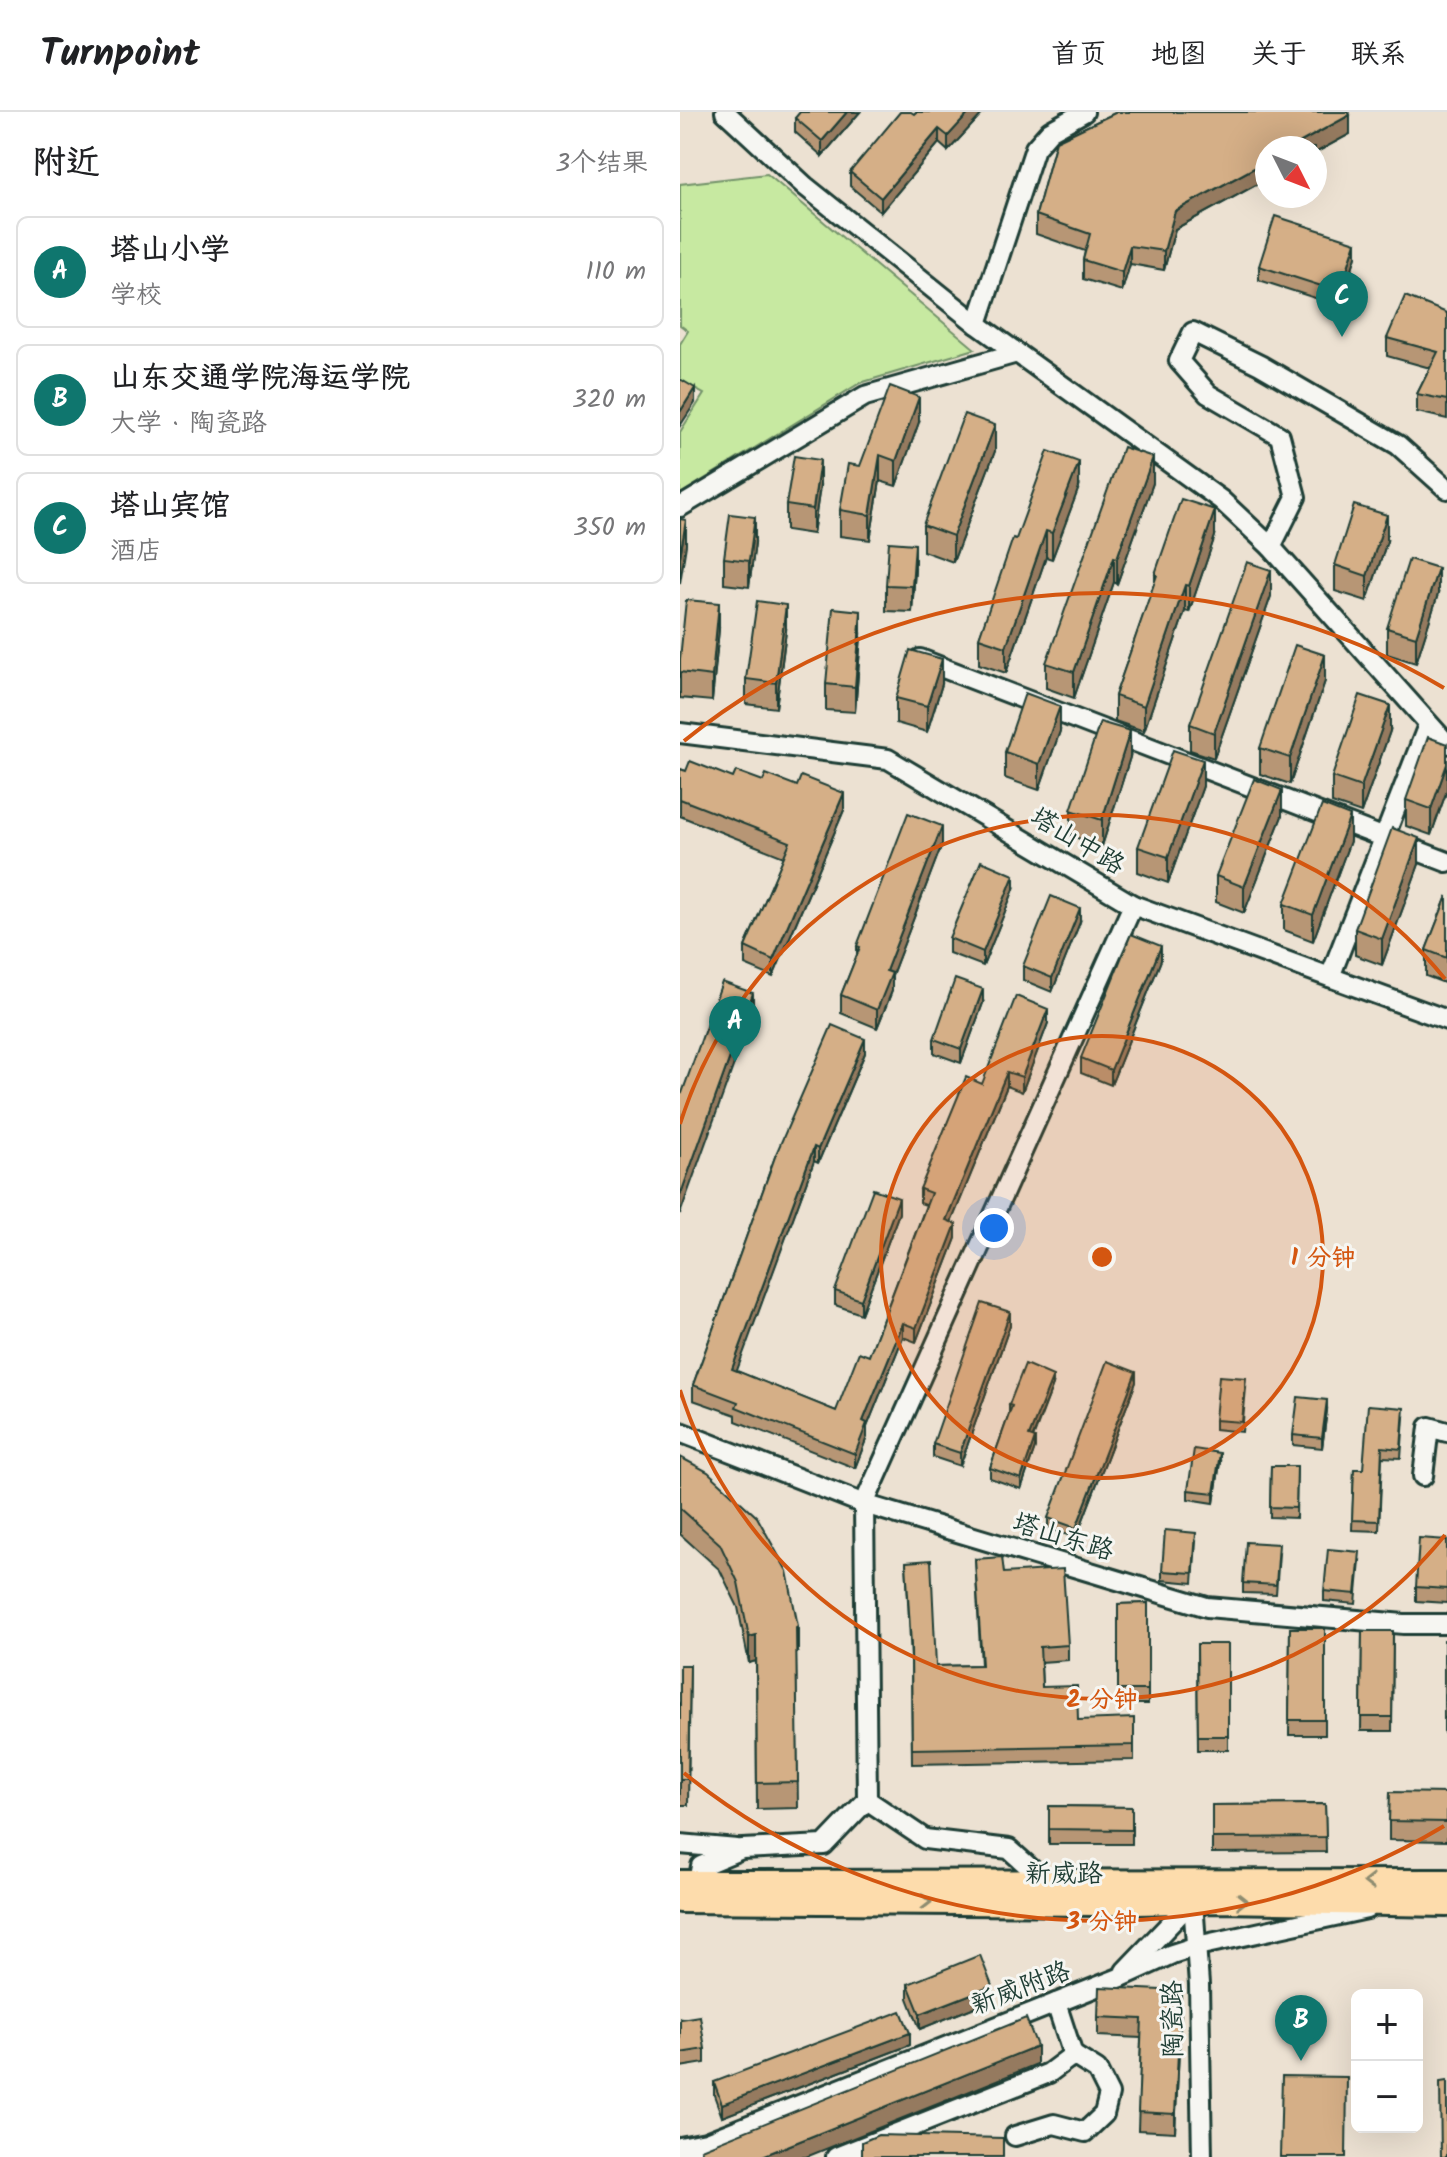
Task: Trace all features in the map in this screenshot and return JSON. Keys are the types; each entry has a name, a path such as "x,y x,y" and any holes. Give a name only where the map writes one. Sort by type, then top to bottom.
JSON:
{"main road":[{"name":"新威路","path":"680,1900 1082,1903 1192,1891 1447,1882"},
{"name":"新威路","path":"689,1883 1048,1884 1389,1905 1447,1904"}],"street":[{"path":"725,112 805,186 977,324 1221,500 1271,547 1447,744"},
{"path":"977,324 1035,148 1050,131 1084,112"},
{"path":"1271,547 1296,497 1280,436 1208,394 1179,361 1193,332 1260,365 1398,445 1447,489"},
{"path":"680,507 865,396 1017,353"},
{"path":"913,656 1447,862"},
{"path":"1330,977 1428,725"},
{"name":"塔山中路","path":"680,733 888,759 1133,905 1447,1020"},
{"path":"680,1844 742,1849 824,1845 867,1800 864,1504 1133,905"},
{"path":"1423,1476 1429,1427 1447,1432"},
{"name":"塔山东路","path":"680,1432 864,1504 1207,1607 1404,1624 1447,1624"},
{"path":"867,1800 925,1839 1009,1849 1048,1884"},
{"path":"689,1883 701,1866 742,1849"},
{"path":"1119,1978 1192,1891"},
{"name":"陶瓷路","path":"1192,1891 1197,1946 1202,2157"},
{"name":"新威附路","path":"680,2147 706,2142 1119,1978 1172,1954 1389,1905"},
{"path":"1015,2136 1054,2124 1085,2132 1104,2114 1109,2094 1097,2070 1073,2055 1056,2003"},
{"path":"836,2157 1049,2073 1073,2055"}],"green space":[{"path":"767,174 975,349 860,383 680,494 680,432 704,394 680,381 680,344 688,331 680,325 680,184"}],"building":[{"path":"800,112 847,112 822,141 795,118"},
{"path":"900,112 970,112 948,136 939,129 881,198 850,172"},
{"path":"1117,112 1348,112 1350,115 1312,136 1255,136 1255,168 1175,211 1164,251 1130,246 1122,272 1083,260 1090,234 1036,215 1056,141"},
{"path":"1275,216 1356,242 1340,292 1259,266"},
{"path":"1405,296 1447,313 1447,400 1417,394 1438,352 1387,338"},
{"path":"680,379 695,388 680,412"},
{"path":"890,386 919,397 896,461 880,455 870,515 840,510 848,464 860,466"},
{"path":"964,414 995,425 953,536 923,525"},
{"path":"1123,447 1153,457 1074,672 1046,663"},
{"path":"1048,451 1079,462 1052,533 1046,531 1006,647 979,638 1013,538 1016,539"},
{"path":"794,456 820,460 813,509 786,505"},
{"path":"1181,499 1215,510 1189,586 1185,585 1144,706 1115,696"},
{"path":"1354,505 1387,515 1367,576 1335,565"},
{"path":"730,514 755,517 749,561 724,558"},
{"path":"680,519 686,520 680,557"},
{"path":"889,542 915,544 912,586 886,585"},
{"path":"1409,559 1438,568 1416,637 1387,628"},
{"path":"1247,562 1271,570 1214,733 1190,724"},
{"path":"686,600 719,603 712,676 680,672"},
{"path":"757,601 786,605 776,683 746,679"},
{"path":"833,608 861,611 855,687 826,684"},
{"path":"1295,645 1325,655 1290,758 1260,748"},
{"path":"910,650 942,659 927,706 896,698"},
{"path":"1025,693 1060,706 1039,764 1005,752"},
{"path":"1360,695 1390,705 1361,787 1332,777"},
{"path":"1100,722 1130,731 1102,820 1071,810"},
{"path":"1428,737 1447,744 1447,764 1431,809 1406,800"},
{"path":"1173,750 1203,760 1168,857 1138,847"},
{"path":"690,761 733,778 736,771 763,781 766,774 797,786 801,776 844,793 773,960 745,947 790,842 680,799 680,769 686,771"},
{"path":"1254,779 1282,790 1244,887 1216,876"},
{"path":"1322,805 1350,816 1313,915 1284,904"},
{"path":"908,813 942,826 886,971 892,973 877,1010 841,995"},
{"path":"1392,828 1419,838 1382,939 1355,929"},
{"path":"981,861 1014,875 983,952 949,938"},
{"path":"1051,896 1080,908 1052,978 1023,966"},
{"path":"1447,896 1447,958 1426,950"},
{"path":"1131,934 1161,946 1111,1070 1081,1058"},
{"path":"955,979 983,989 961,1049 934,1039"},
{"path":"722,982 753,993 680,1196 680,1092"},
{"path":"1016,996 1048,1009 1022,1077 1007,1072 946,1220 956,1224 916,1328 903,1323 863,1421 867,1423 855,1454 736,1407 738,1402 693,1385 776,1154 832,1025 865,1039 818,1149 814,1147 732,1369 836,1411 859,1352 869,1356 931,1193 920,1189 966,1077 982,1084"},
{"path":"873,1189 899,1198 861,1300 835,1291"},
{"path":"982,1303 1010,1312 960,1453 933,1444"},
{"path":"1107,1361 1136,1372 1076,1528 1048,1518"},
{"path":"1025,1364 1053,1376 1029,1436 1035,1438 1021,1479 990,1468"},
{"path":"1219,1376 1246,1378 1242,1422 1215,1420"},
{"path":"1298,1397 1327,1400 1322,1438 1293,1435"},
{"path":"1368,1405 1404,1408 1401,1449 1382,1447 1379,1521 1352,1520 1354,1469 1363,1469"},
{"path":"1194,1449 1220,1453 1214,1493 1188,1490"},
{"path":"680,1457 708,1472 757,1517 787,1571 798,1626 798,1782 757,1783 756,1635 749,1637 738,1582 720,1544 680,1508"},
{"path":"1271,1466 1297,1466 1296,1508 1270,1507"},
{"path":"1165,1530 1196,1533 1193,1573 1162,1571"},
{"path":"1419,1538 1447,1540 1447,1589 1416,1587"},
{"path":"1246,1542 1279,1544 1276,1585 1243,1583"},
{"path":"1328,1549 1360,1552 1356,1594 1324,1591"},
{"path":"1002,1557 1004,1573 1063,1569 1068,1645 1040,1647 1042,1687 1077,1686 1078,1720 1134,1718 1134,1745 912,1749 906,1562 931,1560 936,1666 982,1665 975,1559"},
{"path":"1148,1603 1148,1690 1118,1690 1118,1604"},
{"path":"1290,1628 1325,1628 1325,1720 1289,1720"},
{"path":"1362,1631 1393,1631 1392,1717 1361,1717"},
{"path":"1444,1640 1447,1640 1447,1718 1444,1718"},
{"path":"1197,1644 1228,1644 1228,1736 1198,1736"},
{"path":"680,1665 690,1665 688,1779 680,1779"},
{"path":"1390,1792 1447,1793 1447,1822 1389,1821"},
{"path":"1325,1804 1326,1837 1212,1838 1212,1805"},
{"path":"1049,1806 1132,1807 1132,1830 1049,1829"},
{"path":"980,1955 992,1986 920,2014 908,1984"},
{"path":"1099,1987 1181,1991 1175,2114 1138,2112 1142,2019 1098,2017"},
{"path":"901,2011 910,2033 722,2104 714,2082"},
{"path":"700,2016 705,2049 680,2053 680,2019"},
{"path":"1026,2018 1037,2046 760,2157 704,2157 701,2149"},
{"path":"1282,2076 1347,2077 1346,2157 1280,2157"},
{"path":"1447,2081 1447,2157 1441,2157 1440,2082"},
{"path":"878,2135 1003,2138 1003,2157 862,2157 862,2142"}],"place":[{"name":"塔山宾馆","path":"1342,337"},
{"name":"塔山小学","path":"735,1062"},
{"name":"山东交通学院海运学院","path":"1301,2061"}]}
